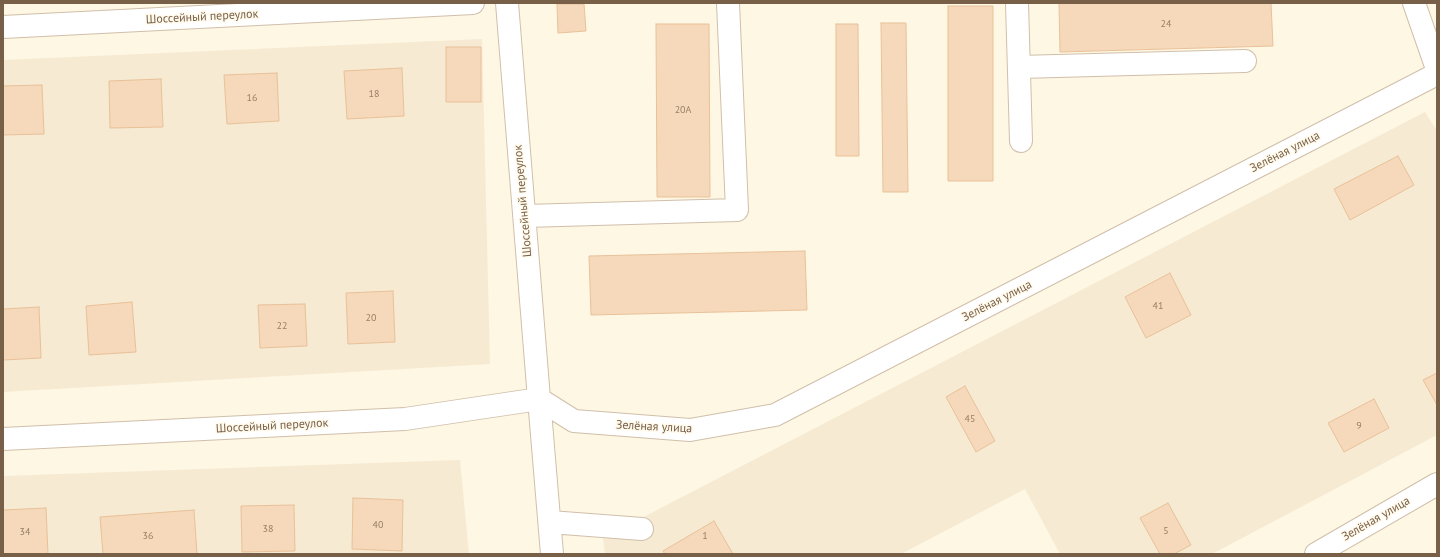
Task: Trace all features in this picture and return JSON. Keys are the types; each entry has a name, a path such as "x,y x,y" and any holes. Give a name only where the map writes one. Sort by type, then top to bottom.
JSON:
{"street":[{"name":"Шоссейный переулок","path":"3,27 473,3"},
{"name":"Шоссейный переулок","path":"507,3 552,554"},
{"path":"525,216 737,210 728,3"},
{"path":"1017,3 1021,141"},
{"path":"1414,3 1437,69"},
{"path":"1018,67 1245,61"},
{"name":"Зелёная улица","path":"539,399 574,421 690,430 775,415 1437,74"},
{"name":"Шоссейный переулок","path":"3,439 405,420 539,399"},
{"name":"Зелёная улица","path":"1316,554 1437,484"},
{"path":"550,522 642,529"}],"shaded area":[{"path":"482,39 490,364 3,392 3,60"},
{"path":"1425,112 1437,131 1437,435 1212,554 1060,554 1025,489 901,554 605,554 603,538"},
{"path":"460,460 469,554 3,554 3,476"}],"building":[{"path":"1059,3 1271,3 1273,46 1060,52"},
{"path":"557,4 584,4 586,31 558,33"},
{"path":"948,6 993,6 993,181 948,181"},
{"path":"881,23 906,23 908,192 883,192"},
{"path":"656,24 709,24 710,197 657,197"},
{"path":"836,24 858,24 859,156 836,156"},
{"path":"446,47 481,47 481,102 446,102"},
{"path":"402,68 404,116 347,119 344,71"},
{"path":"277,73 279,121 227,124 224,75"},
{"path":"161,79 163,127 110,128 109,81"},
{"path":"42,85 44,134 3,135 3,86"},
{"path":"1398,156 1414,185 1350,220 1334,189"},
{"path":"805,251 807,310 591,315 589,256"},
{"path":"1170,273 1191,315 1146,338 1125,297"},
{"path":"393,291 395,342 348,344 346,293"},
{"path":"132,302 136,352 89,355 86,306"},
{"path":"305,304 307,346 260,348 258,305"},
{"path":"39,307 41,358 3,360 3,309"},
{"path":"1437,373 1437,405 1423,380"},
{"path":"965,386 995,441 976,452 946,397"},
{"path":"1374,399 1389,428 1344,452 1328,423"},
{"path":"353,498 403,500 402,551 352,549"},
{"path":"1168,503 1191,545 1174,554 1160,554 1140,518"},
{"path":"294,505 295,551 242,552 241,506"},
{"path":"46,508 48,554 3,554 3,510"},
{"path":"194,510 197,554 103,554 100,517"},
{"path":"714,521 733,554 665,554 663,551"}]}
